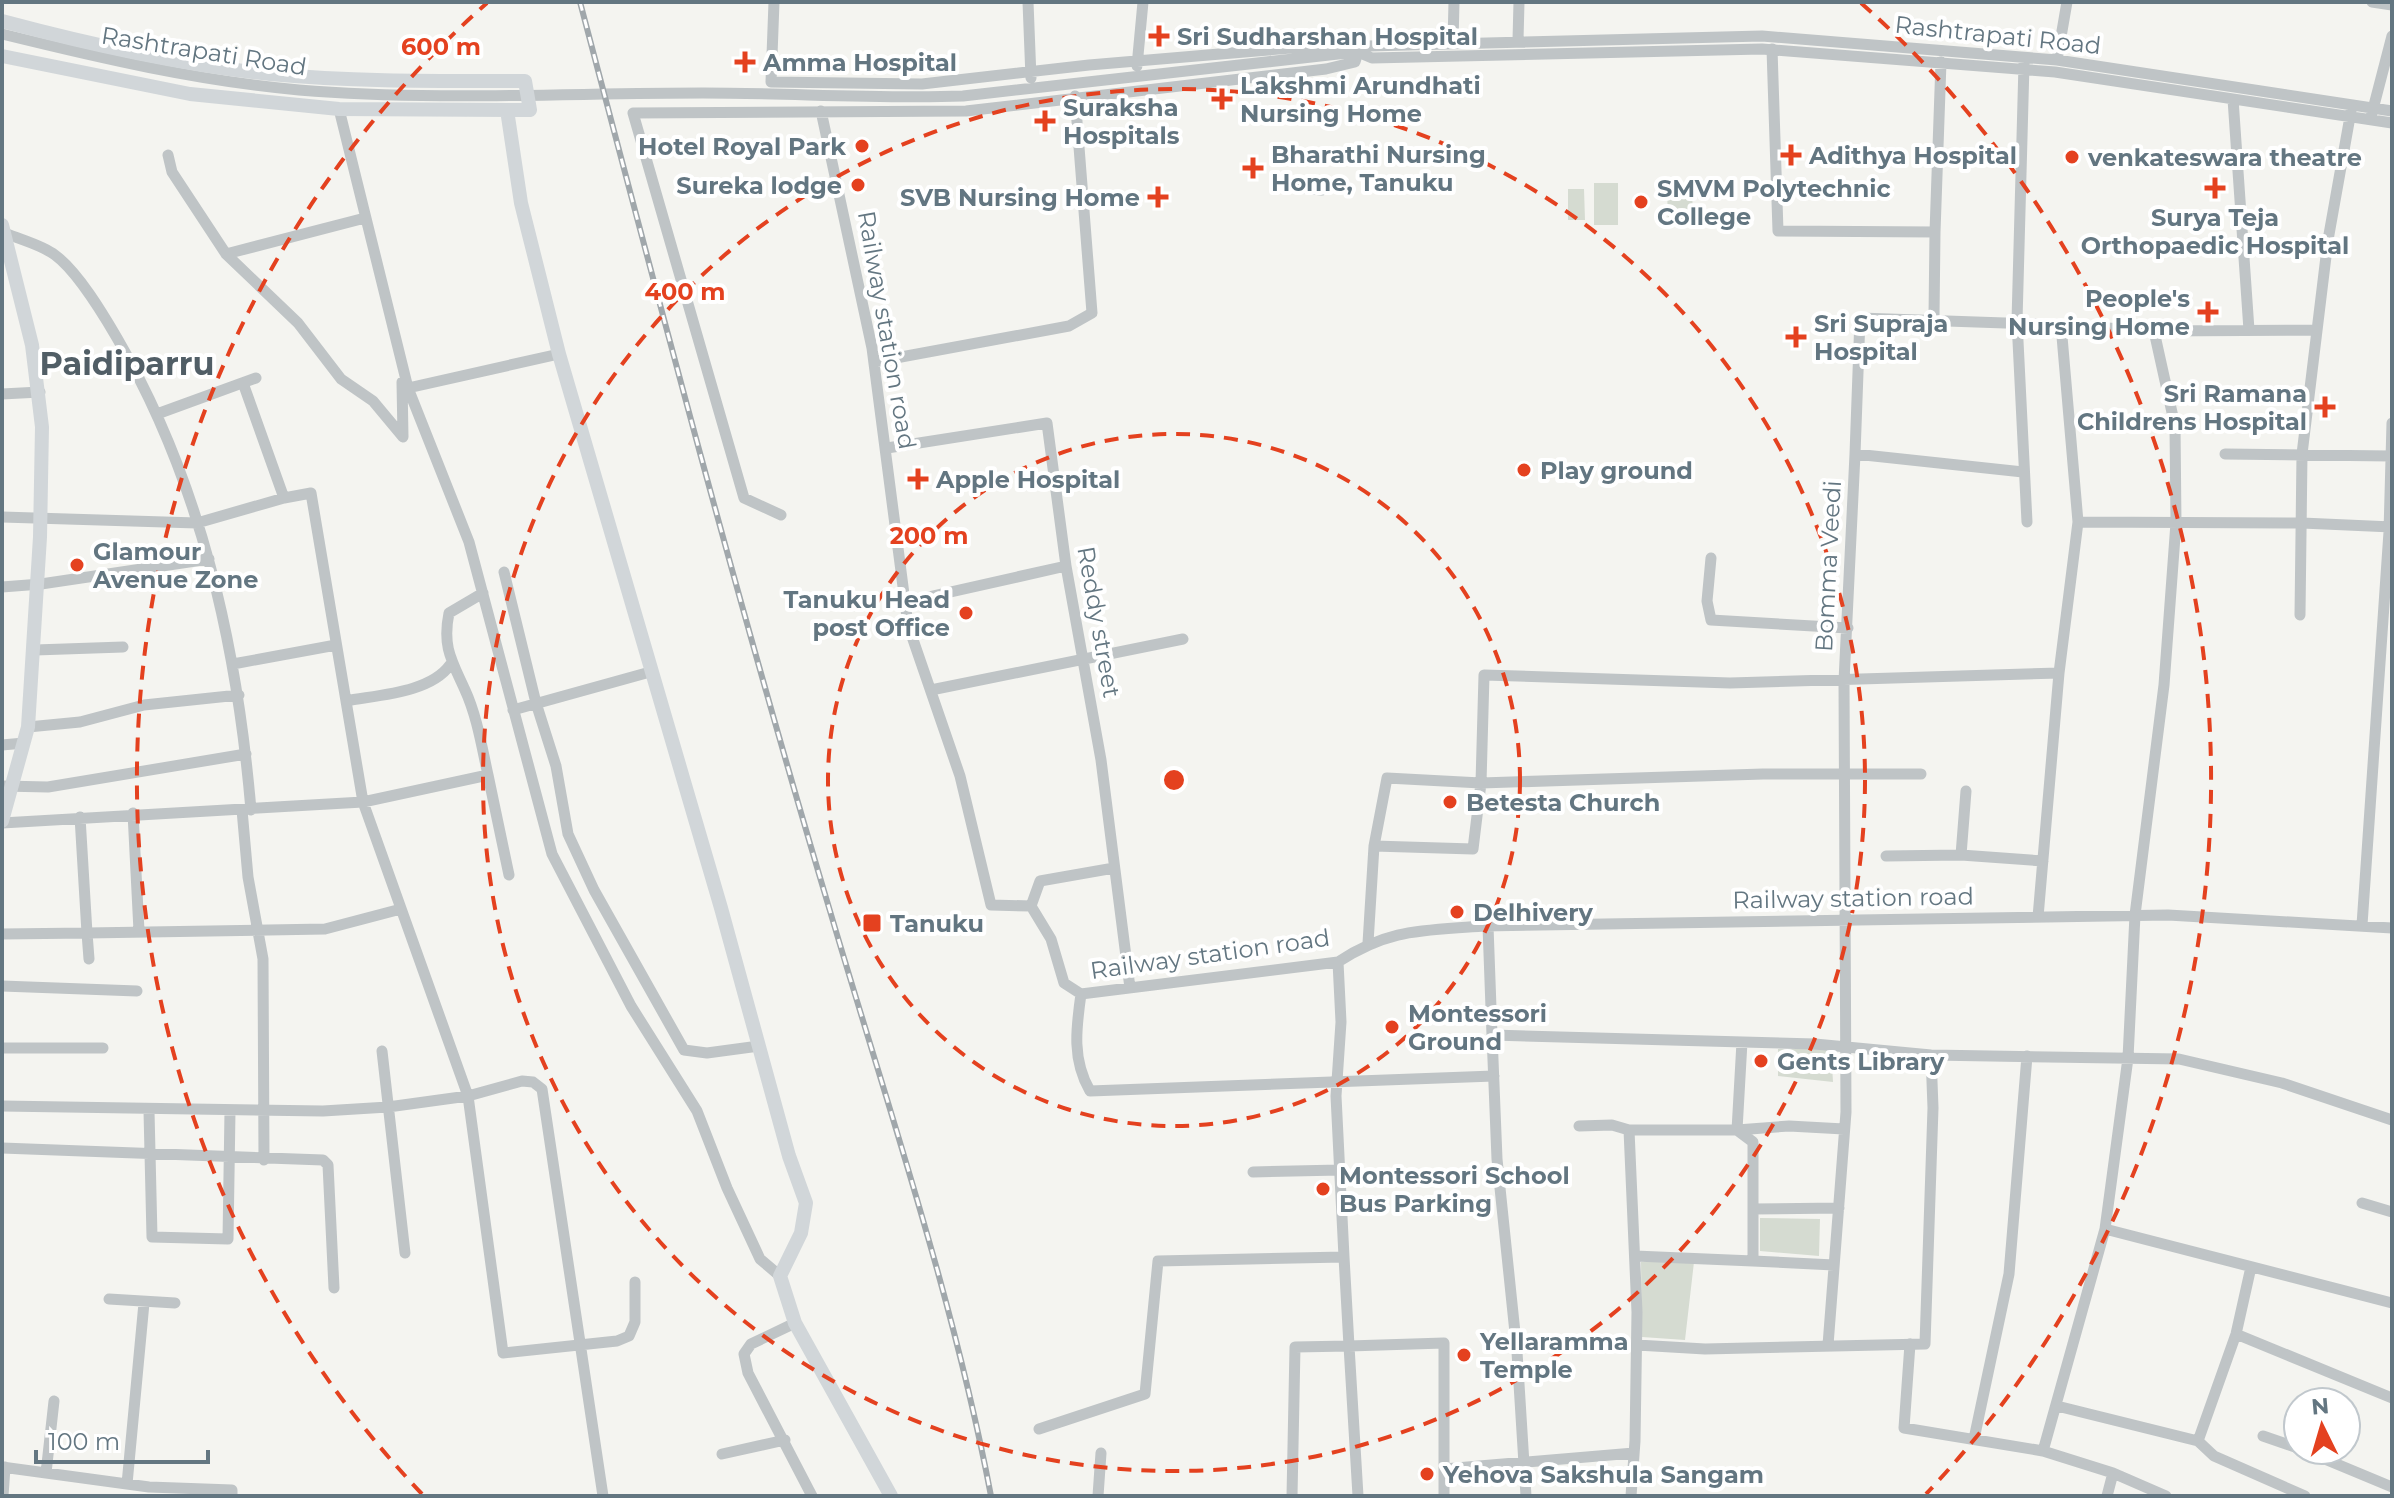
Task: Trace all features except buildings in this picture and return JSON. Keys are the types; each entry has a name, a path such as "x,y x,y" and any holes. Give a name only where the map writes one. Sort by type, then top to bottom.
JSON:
{"main road":[{"path":"2,21 226,67 389,82 525,81 530,110 339,109 190,94 2,56"},
{"path":"507,110 521,203 559,354 789,1156 806,1203 801,1233 780,1276 795,1323 891,1496"},
{"path":"2,822 7,787 28,727 41,519 40,392 8,271 4,229"}],"street":[{"path":"774,2 771,82 922,84 1339,44 1358,52 1355,62 1326,69 966,111 908,114 821,111 633,113 744,498 781,515"},
{"path":"1028,2 1028,72 1034,86"},
{"path":"1136,75 1143,2"},
{"path":"1453,43 1454,2"},
{"path":"1518,40 1519,2"},
{"path":"2057,60 2067,2"},
{"path":"2372,2 2392,5"},
{"name":"Rashtrapati Road","path":"2,34 215,80 299,90 374,94 706,93 917,98 963,96 1358,52 1368,46 1762,36 2024,63 2233,99 2351,111"},
{"path":"2372,114 2392,36"},
{"path":"1772,49 1778,231 1935,232"},
{"name":"Rashtrapati Road","path":"1358,52 1372,58 1772,49 1941,62 2024,63 2057,60 2372,114 2392,123"},
{"path":"1941,62 1934,317 2154,331 2317,330"},
{"path":"2024,63 2017,321 2027,522"},
{"path":"389,82 393,111"},
{"path":"874,362 1069,326 1092,313 1075,96"},
{"path":"2233,99 2249,330"},
{"path":"339,109 401,364 469,542 552,854 573,899 663,1060 697,1111 727,1188 760,1259 780,1276"},
{"name":"Railway station road","path":"821,111 874,362 908,625 960,776 991,905 1031,906 1051,939 1064,983 1081,994 1338,962 1368,943 1392,934 1488,926 2135,915 2392,928"},
{"path":"2300,615 2302,454 2328,240 2351,111"},
{"name":"Rashtrapati Road","path":"2372,114 2392,111"},
{"path":"168,155 172,172 226,254 298,323 341,379 373,401 403,437 401,364"},
{"path":"1280,186 1322,190"},
{"path":"226,254 365,218"},
{"path":"4,229 56,256 99,308 157,414 209,559 239,695 246,754 247,810 257,929 263,959 264,1160"},
{"name":"Bomma Veedi","path":"1843,775 1844,681 1860,318 1934,317"},
{"path":"2038,917 2059,673 2078,522 2061,325"},
{"path":"2043,1451 2105,1229 2128,1058 2135,915 2164,685 2176,523 2175,426 2154,331"},
{"path":"408,388 559,354"},
{"path":"157,414 256,378"},
{"path":"243,383 284,498"},
{"path":"2,394 40,392"},
{"name":"Reddy street","path":"887,448 1047,423 1066,566 1101,760 1130,988"},
{"path":"2362,925 2391,527 2392,423"},
{"path":"1855,454 2023,472"},
{"path":"2225,454 2391,456"},
{"path":"2,517 197,523 311,493 363,802 468,1096 503,1353 617,1341 629,1336 635,1322 635,1282"},
{"path":"2078,522 2302,523 2391,527"},
{"path":"1711,558 1707,601 1711,620 1848,628"},
{"path":"2,587 209,559"},
{"path":"906,602 1066,566"},
{"path":"504,572 536,703 556,766 568,834 594,890 684,1050 707,1053 759,1046"},
{"path":"483,593 449,613 446,634 450,665 466,691 488,775 509,875"},
{"path":"931,690 1183,639"},
{"path":"233,664 336,645"},
{"path":"35,650 123,647"},
{"path":"346,701 418,686 444,673 450,665"},
{"path":"513,710 650,672"},
{"path":"1374,846 1473,849 1481,783 1484,675 1622,682 1844,681 2059,673"},
{"path":"28,727 80,722 144,705 239,695"},
{"path":"2,745 24,743"},
{"path":"7,787 48,787 246,754"},
{"path":"1368,943 1374,846 1387,778 1481,783 1921,774"},
{"path":"2,822 363,802 488,775"},
{"path":"1828,1345 1844,1129 1843,775"},
{"path":"1961,855 1966,791"},
{"path":"133,813 139,931"},
{"path":"80,817 89,959"},
{"path":"1886,856 1961,855 2043,861"},
{"path":"1031,906 1040,881 1114,868"},
{"path":"2,934 325,929 401,909"},
{"path":"1488,926 1497,1159 1526,1496"},
{"path":"1338,962 1341,1022 1337,1084 1340,1170 1358,1496"},
{"path":"2,986 137,991"},
{"path":"1081,994 1076,1031 1078,1071 1090,1091 1494,1076"},
{"path":"1492,1035 1742,1042 1931,1055 2179,1059 2282,1083 2392,1120"},
{"path":"1737,1130 1742,1042"},
{"path":"2,1048 103,1048"},
{"path":"382,1051 405,1253"},
{"path":"1637,1345 1705,1349 1925,1344 1933,1108 1931,1055"},
{"path":"1974,1439 2009,1274 2027,1056"},
{"path":"2,1106 149,1111 388,1107 468,1096 522,1081 533,1082 542,1089 603,1496"},
{"path":"149,1111 152,1237 228,1239 230,1111"},
{"path":"1579,1126 1612,1125 1629,1130 1737,1130 1789,1126 1844,1129"},
{"path":"1629,1130 1637,1345 1631,1496"},
{"path":"1737,1130 1753,1142 1753,1261"},
{"path":"2,1148 229,1159 316,1158 326,1162 334,1288"},
{"path":"1253,1172 1340,1170"},
{"path":"2362,1203 2392,1212"},
{"path":"1753,1209 1839,1208"},
{"path":"2105,1229 2392,1303"},
{"path":"1635,1256 1834,1265"},
{"path":"1039,1429 1145,1394 1158,1261 1344,1257"},
{"path":"2198,1441 2236,1334 2251,1267"},
{"path":"109,1299 175,1303"},
{"path":"127,1484 144,1303"},
{"path":"795,1323 751,1344 744,1354 748,1373 812,1496"},
{"path":"2236,1334 2392,1398"},
{"path":"1292,1496 1295,1347 1444,1343 1444,1496"},
{"path":"1910,1344 1904,1428 2043,1451 2113,1473 2166,1496"},
{"path":"46,1473 54,1401"},
{"path":"2057,1406 2198,1441 2214,1456 2305,1496"},
{"path":"2263,1436 2282,1442"},
{"path":"722,1454 785,1440"},
{"path":"1098,1496 1101,1453"},
{"path":"1444,1469 1634,1453"},
{"path":"2342,1466 2392,1487"},
{"path":"3,1496 3,1467 127,1484 232,1490 232,1496"},
{"path":"2107,1496 2113,1473"}],"shaded area":[{"path":"1594,183 1618,183 1618,225 1594,225"},
{"path":"1667,183 1692,183 1693,226 1668,227"},
{"path":"1568,189 1584,189 1585,220 1568,220"},
{"path":"1778,1049 1831,1049 1833,1082 1778,1076"},
{"path":"1760,1218 1820,1219 1819,1256 1760,1251"},
{"path":"1641,1262 1694,1262 1685,1340 1642,1337"}],"railway":[{"path":"580,2 764,685 938,1274 976,1421 991,1496"}],"place":[{"name":"Sri Sudharshan Hospital","path":"1159,36"},
{"name":"Amma Hospital","path":"745,62"},
{"name":"Lakshmi Arundhati Nursing Home","path":"1222,99"},
{"name":"Suraksha Hospitals","path":"1045,121"},
{"name":"Hotel Royal Park","path":"862,146"},
{"name":"Adithya Hospital","path":"1791,155"},
{"name":"venkateswara theatre","path":"2072,157"},
{"name":"Bharathi Nursing Home, Tanuku","path":"1253,168"},
{"name":"Sureka lodge","path":"858,185"},
{"name":"Surya Teja Orthopaedic Hospital","path":"2215,188"},
{"name":"SVB Nursing Home","path":"1158,197"},
{"name":"SMVM Polytechnic College","path":"1641,202"},
{"name":"People's Nursing Home","path":"2208,312"},
{"name":"Sri Supraja Hospital","path":"1796,337"},
{"name":"Sri Ramana Childrens Hospital","path":"2325,407"},
{"name":"Play ground","path":"1524,470"},
{"name":"Apple Hospital","path":"918,479"},
{"name":"Glamour Avenue Zone","path":"77,565"},
{"name":"Tanuku Head post Office","path":"966,613"},
{"name":"Betesta Church","path":"1450,802"},
{"name":"Delhivery","path":"1457,912"},
{"name":"Tanuku","path":"872,923"},
{"name":"Montessori Ground","path":"1392,1027"},
{"name":"Gents Library","path":"1761,1061"},
{"name":"Montessori School Bus Parking","path":"1323,1189"},
{"name":"Yellaramma Temple","path":"1464,1355"},
{"name":"Yehova Sakshula Sangam","path":"1427,1474"}],"district":[{"name":"Paidiparru","path":"127,363"}]}
